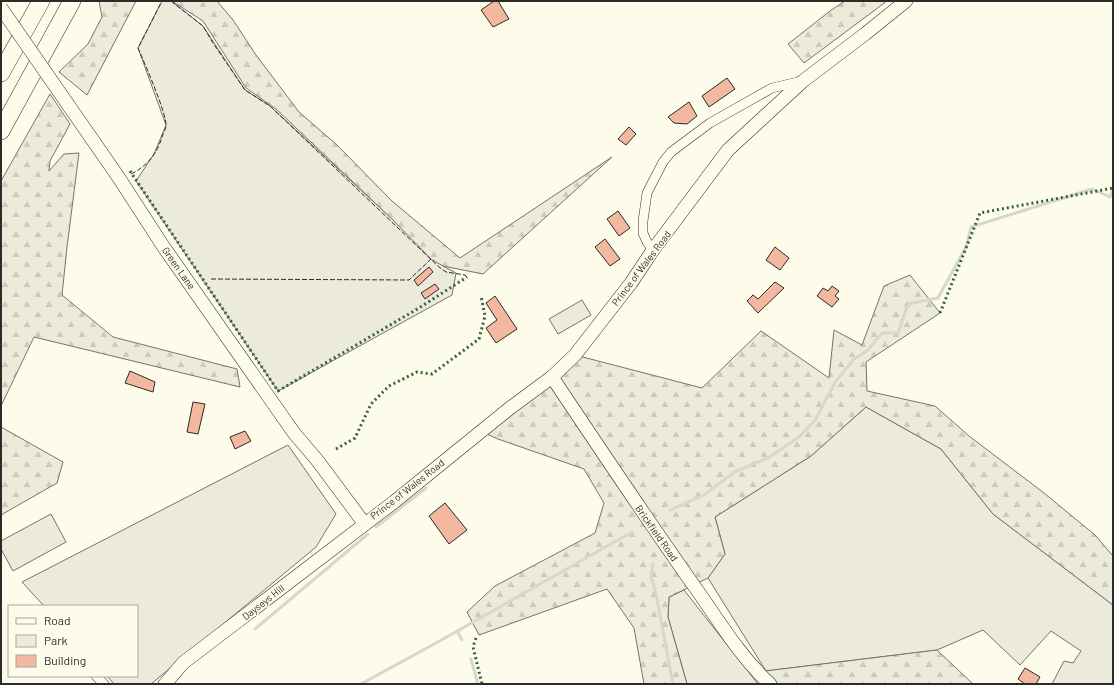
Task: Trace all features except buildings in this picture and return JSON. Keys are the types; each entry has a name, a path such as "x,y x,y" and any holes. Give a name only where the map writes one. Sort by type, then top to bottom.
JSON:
{"highway":[{"path":"1,74 41,1"},
{"path":"1,131 72,1"}],"street":[{"name":"Prince of Wales Road","path":"364,523 394,502 504,412 552,377 575,355 631,283 653,250 728,150 803,81 906,1"},
{"name":"Green Lane","path":"1,8 70,106 163,246 294,433 317,460 364,523"},
{"path":"653,250 643,233 647,193 663,162 671,152 710,123 772,88 803,81"},
{"name":"Brickfield Road","path":"552,377 628,492 728,633 757,672 770,684"},
{"name":"Dayseys Hill","path":"165,684 183,663 257,608 364,523"}],"green space":[{"path":"99,1 136,1 87,95 59,72 88,44 102,17"},
{"path":"162,1 171,1 203,26 245,90 270,106 443,266 456,273 452,295 278,391 136,181 154,154 166,125 138,48"},
{"path":"172,1 217,1 233,20 256,55 299,112 337,145 392,201 460,258 612,157 483,274 443,266 431,259 392,219 276,109 246,88 203,21"},
{"path":"845,1 887,1 804,63 788,44"},
{"path":"50,94 70,124 50,161 49,171 64,154 79,153 62,295 113,337 237,369 240,387 34,337 1,406 1,181"},
{"path":"910,275 940,313 866,362 867,391 935,406 969,436 1044,493 1095,535 1113,556 1113,605 993,514 941,449 866,407 811,456 715,517 725,554 708,578 669,597 668,617 687,684 644,684 634,628 607,589 479,635 467,612 495,586 595,533 604,503 584,469 498,439 480,431 575,355 702,388 761,331 829,378 834,330 862,345 884,286"},
{"path":"582,300 591,315 558,334 549,319"},
{"path":"866,407 941,449 993,514 1113,605 1113,684 1052,684 1064,661 1073,663 1081,651 1051,631 1020,665 983,630 937,650 766,671 708,578 725,554 715,517 811,456"},
{"path":"1,427 63,462 57,483 1,515"},
{"path":"288,445 336,514 316,547 151,684 114,684 108,677 138,677 138,605 43,605 22,582"},
{"path":"51,514 66,542 13,571 1,549 1,541"},
{"path":"684,590 758,684 687,684 668,617 669,597"},
{"path":"937,650 973,684 770,684 757,672"}],"waterway":[{"path":"670,510 704,495 736,471 768,458 799,437 815,420 836,381 854,359 868,350 882,333 898,333 908,304 938,298 966,247 971,227 1092,189 1110,197 1113,189"},
{"path":"376,527 426,488"},
{"path":"361,684 632,532"},
{"path":"255,629 368,534"},
{"path":"653,564 651,577 655,589 673,684"},
{"path":"457,631 462,640"},
{"path":"471,659 478,684"}],"hedge":[{"path":"130,171 278,391 419,308 467,277"},
{"path":"940,313 980,213 1113,188"},
{"path":"336,449 355,438 371,404 389,386 417,372 432,374 479,339 485,316 481,296"},
{"path":"476,638 473,647 482,684"}],"fence":[{"path":"131,174 137,171 152,158 166,127 163,111 138,48 162,1"},
{"path":"171,1 203,26 245,90 270,106 439,267 446,272 465,275 467,277"},
{"path":"211,279 409,280 431,259"}]}
